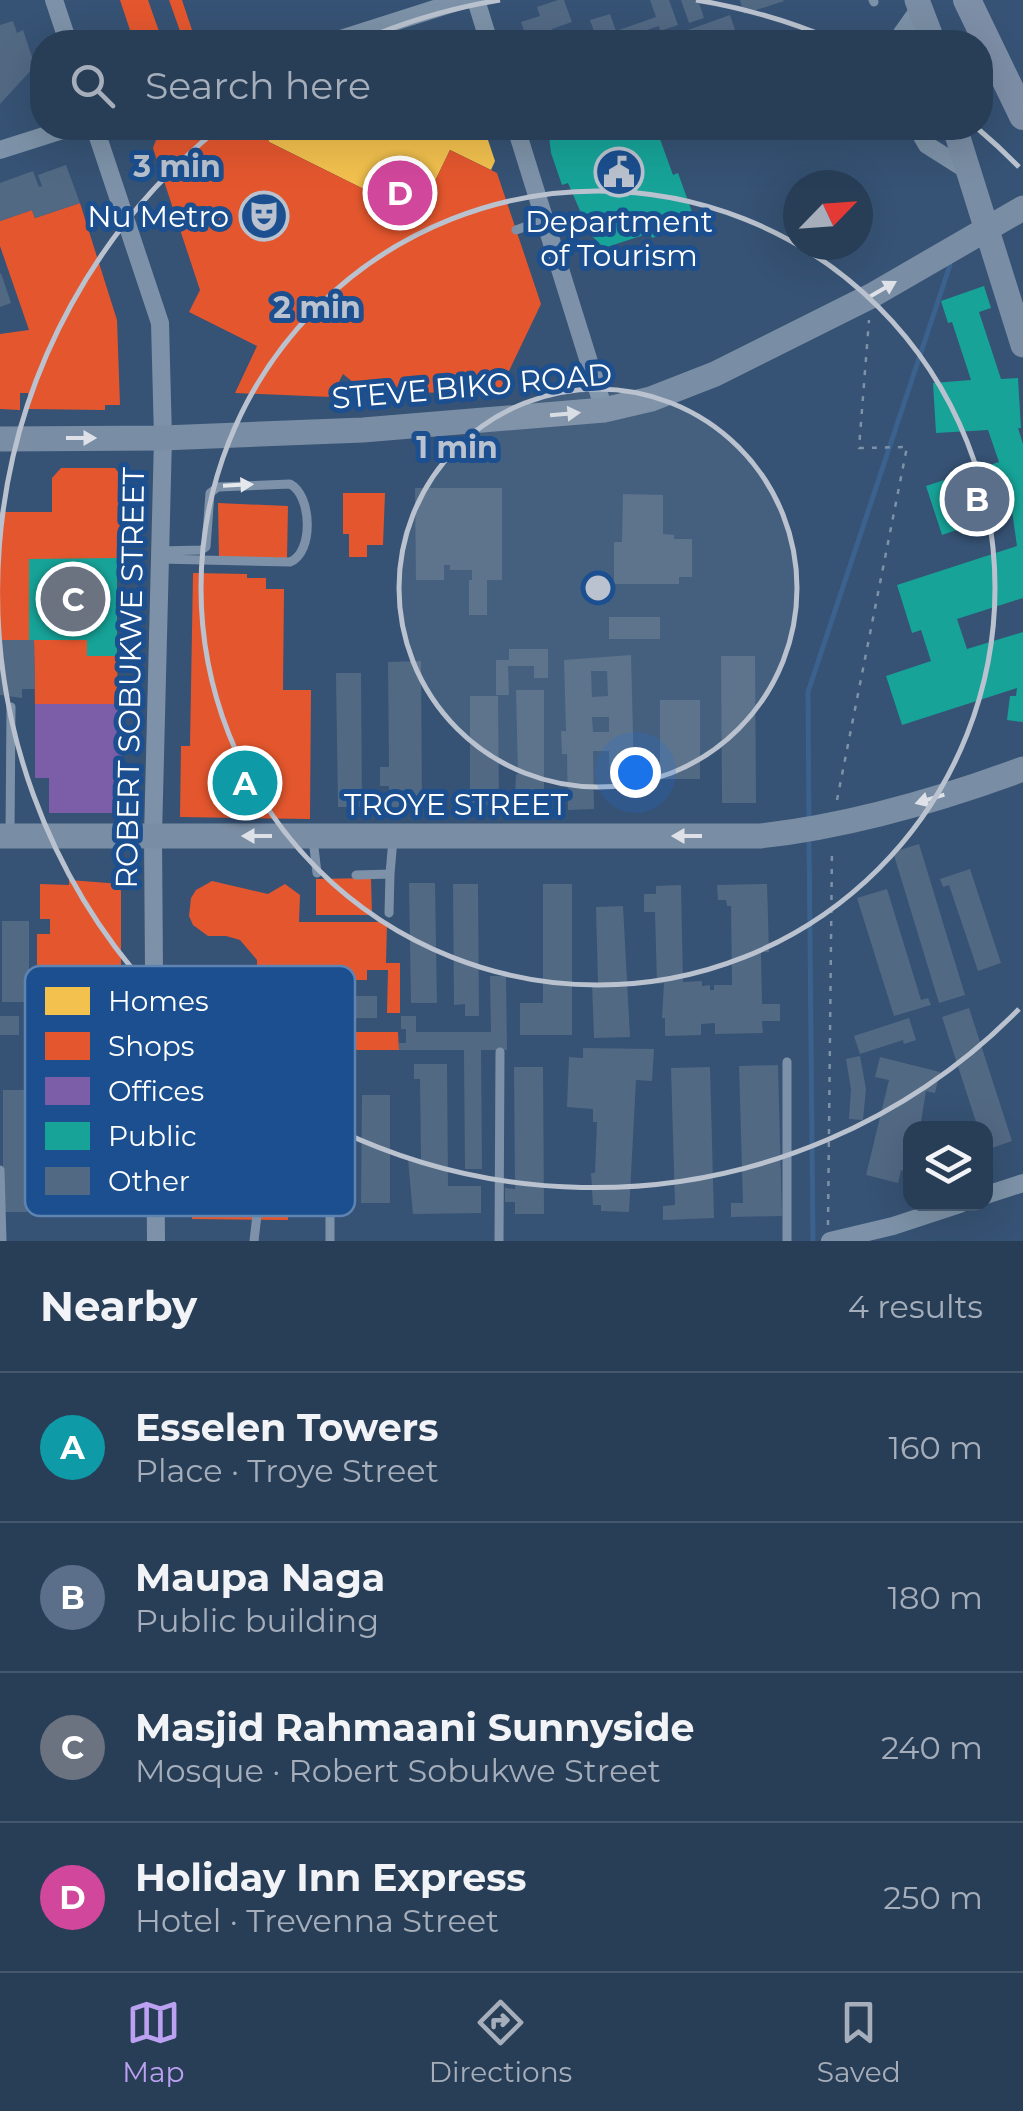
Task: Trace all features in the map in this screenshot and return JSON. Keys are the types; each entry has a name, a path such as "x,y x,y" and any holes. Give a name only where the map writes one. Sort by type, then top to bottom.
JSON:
{"main road":[{"path":"966,0 981,30"},
{"path":"919,4 929,30"},
{"path":"993,55 1023,116"},
{"path":"958,140 1023,345"},
{"name":"STEVE BIKO ROAD","path":"0,440 363,430 604,410 651,399 715,374 871,296 1023,208"},
{"name":"TROYE STREET","path":"5,836 785,834 904,807 1023,770"}],"street":[{"path":"54,0 64,30"},
{"path":"369,30 462,0"},
{"path":"476,0 485,30"},
{"path":"903,30 919,4"},
{"path":"0,150 32,140"},
{"name":"ROBERT SOBUKWE STREET","path":"98,140 157,306 161,340 163,438 153,836 154,966"},
{"path":"520,140 604,410"},
{"path":"924,140 965,170"},
{"path":"993,1193 1023,1183"},
{"path":"833,1241 939,1211"},
{"name":"ROBERT SOBUKWE STREET","path":"156,1216 156,1241"}],"lane":[{"path":"516,230 544,220"},
{"path":"290,484 298,488 303,500 305,536 303,553 298,559 290,562 160,555 206,547 207,506 210,493 218,487 290,484"},
{"path":"5,836 10,707"},
{"path":"313,836 317,873"},
{"path":"389,912 393,836"},
{"path":"356,875 390,874"},
{"path":"499,1241 500,1052"},
{"path":"786,1241 787,1062"},
{"path":"0,1170 2,1241"},
{"path":"254,1241 257,1216"}],"path":[{"path":"833,1241 828,826 908,447 859,448 871,296"}],"building: Homes":[{"path":"488,140 495,161 491,170 450,150 418,216 269,142"}],"building: Shops":[{"path":"120,0 148,0 159,30 130,30"},
{"path":"169,0 182,0 192,30 180,30"},
{"path":"156,140 268,140 418,216 450,150 497,173 541,304 498,394 364,391 343,374 331,397 235,393 257,346 189,312 200,290 153,148"},
{"path":"80,203 117,320 120,405 105,405 105,410 28,409 28,393 20,393 20,410 0,409 0,334 29,330 0,246 0,221 32,210 35,218"},
{"path":"61,468 115,468 125,481 125,559 29,559 29,640 0,640 0,512 52,512 52,478"},
{"path":"343,493 385,493 383,545 367,545 367,557 349,557 349,534 343,534"},
{"path":"218,503 288,506 287,560 219,559"},
{"path":"193,573 247,574 247,578 266,578 266,589 284,589 283,690 311,690 310,819 180,817 181,746 190,746"},
{"path":"34,640 87,640 87,656 117,656 118,704 35,704"},
{"path":"371,878 372,915 316,915 316,879"},
{"path":"69,880 121,884 121,966 37,966 37,934 50,934 50,919 40,919 40,884 69,885"},
{"path":"212,881 268,894 285,884 300,895 299,922 387,922 386,963 400,963 400,1013 387,1013 388,970 367,970 367,980 355,980 355,966 257,966 257,960 240,940 208,936 193,925 189,916 196,890"},
{"path":"355,1032 398,1032 399,1050 355,1050"},
{"path":"192,1216 288,1216 288,1220"}],"building: Offices":[{"path":"35,704 122,704 122,813 49,813 49,778 35,778"}],"building: Public":[{"path":"549,140 660,140 673,175 678,173 696,223 604,248 590,234 568,183 562,185"},
{"path":"984,286 991,308 979,312 1001,379 1018,378 1018,428 1023,444 1023,598 957,619 967,649 1023,632 1023,722 1007,720 1010,696 1016,696 1017,688 902,725 886,676 931,661 921,630 912,633 897,585 1017,546 1012,511 942,535 926,486 999,462 988,430 936,433 933,383 971,380 941,301"},
{"path":"117,558 117,656 87,656 87,640 29,640 29,559"}],"building: Other":[{"path":"564,0 572,22 552,30 524,30 521,22 540,16 537,7"},
{"path":"650,0 669,0 678,25 663,30 659,26 619,30 656,17"},
{"path":"681,0 698,0 704,18 689,23"},
{"path":"740,0 783,0 784,1 744,14"},
{"path":"610,14 616,30 594,30 590,20"},
{"path":"730,15 735,30 688,30"},
{"path":"13,21 17,33 23,30 30,51 30,71 0,104 0,25"},
{"path":"66,165 80,203 35,218 32,210 0,221 0,183 33,171 39,187 42,186 38,175"},
{"path":"0,274 11,303 0,307"},
{"path":"415,488 502,488 502,580 487,580 487,615 469,615 472,570 450,570 450,565 444,565 444,580 416,580"},
{"path":"623,494 663,495 663,534 674,535 674,539 692,539 692,577 679,577 679,584 614,584 614,542 622,542"},
{"path":"609,617 660,617 660,639 609,639"},
{"path":"0,640 34,640 35,689 22,689 22,698 0,695"},
{"path":"509,649 548,649 548,678 534,678 534,666 508,666 509,695 496,695 496,660 509,660"},
{"path":"631,655 634,772 610,773 609,751 593,751 594,809 568,810 567,754 562,754 561,731 566,731 564,660","holes":["591,671 607,671 608,696 592,697","592,717 609,717 609,732 593,732"]},
{"path":"721,656 755,656 756,803 722,803"},
{"path":"421,661 422,807 389,807 389,786 380,786 380,767 389,767 388,662"},
{"path":"336,673 361,673 362,807 338,807"},
{"path":"516,690 544,690 544,809 521,809 521,797 515,797"},
{"path":"470,696 498,696 499,806 470,805"},
{"path":"660,700 700,700 700,779 660,779"},
{"path":"919,844 965,995 939,1003 893,852"},
{"path":"970,869 1001,963 978,971 949,885 943,887 940,879"},
{"path":"409,883 435,883 437,1003 411,1003"},
{"path":"453,884 478,884 479,1016 465,1016 465,1004 454,1005"},
{"path":"543,884 572,884 572,1035 520,1035 520,1003 543,1003"},
{"path":"767,884 769,952 761,952 762,1004 780,1004 780,1021 762,1021 763,1033 715,1034 715,1023 701,1024 701,1035 665,1036 664,983 657,984 655,912 644,912 644,894 656,894 656,886 681,885 683,982 702,981 702,986 710,985 710,990 714,990 714,985 732,985 731,906 727,906 726,900 718,900 717,885"},
{"path":"887,889 921,1000 928,998 931,1005 894,1016 857,898"},
{"path":"623,906 630,1037 594,1038 592,983 598,983 596,907"},
{"path":"2,921 29,921 25,1002 2,1002"},
{"path":"490,976 506,976 507,1050 481,1050 482,1169 465,1169 464,1050 399,1050 399,1043 406,1043 401,1016 416,1016 416,1032 491,1032"},
{"path":"355,996 377,996 377,1018 355,1018"},
{"path":"969,1008 1012,1141 993,1148 993,1121 976,1121 942,1017"},
{"path":"0,1016 19,1016 19,1035 0,1035"},
{"path":"909,1018 916,1040 904,1044 903,1040 860,1054 854,1036"},
{"path":"583,1048 654,1049 652,1081 636,1080 629,1212 601,1211 601,1205 593,1205 591,1173 595,1173 597,1122 593,1122 593,1109 567,1107 569,1057 583,1058"},
{"path":"860,1056 866,1089 863,1120 849,1119 851,1089 846,1059"},
{"path":"880,1057 940,1072 935,1093 926,1091 921,1121 903,1121 903,1171 898,1183 866,1175 889,1080 875,1077"},
{"path":"414,1064 447,1064 448,1186 481,1186 481,1213 413,1214 408,1159 421,1159 420,1079 414,1079"},
{"path":"778,1065 782,1216 731,1217 731,1203 743,1203 739,1066"},
{"path":"514,1067 543,1067 544,1214 515,1214 515,1202 505,1202 505,1188 515,1189"},
{"path":"710,1067 714,1218 663,1220 663,1206 675,1205 671,1068"},
{"path":"3,1090 25,1090 25,1212 3,1212"},
{"path":"362,1095 390,1095 390,1203 361,1203"},
{"path":"56,1216 122,1216 122,1217"}],"waterway":[{"path":"809,823 808,692 950,265"},
{"path":"809,839 813,1241"}],"place":[{"name":"Department of Tourism","path":"619,172"},
{"name":"Holiday Inn Express","path":"400,193"},
{"name":"Nu Metro","path":"264,216"},
{"name":"Maupa Naga","path":"977,499"},
{"name":"Masjid Rahmaani Sunnyside","path":"73,599"},
{"name":"Esselen Towers","path":"245,783"}]}
